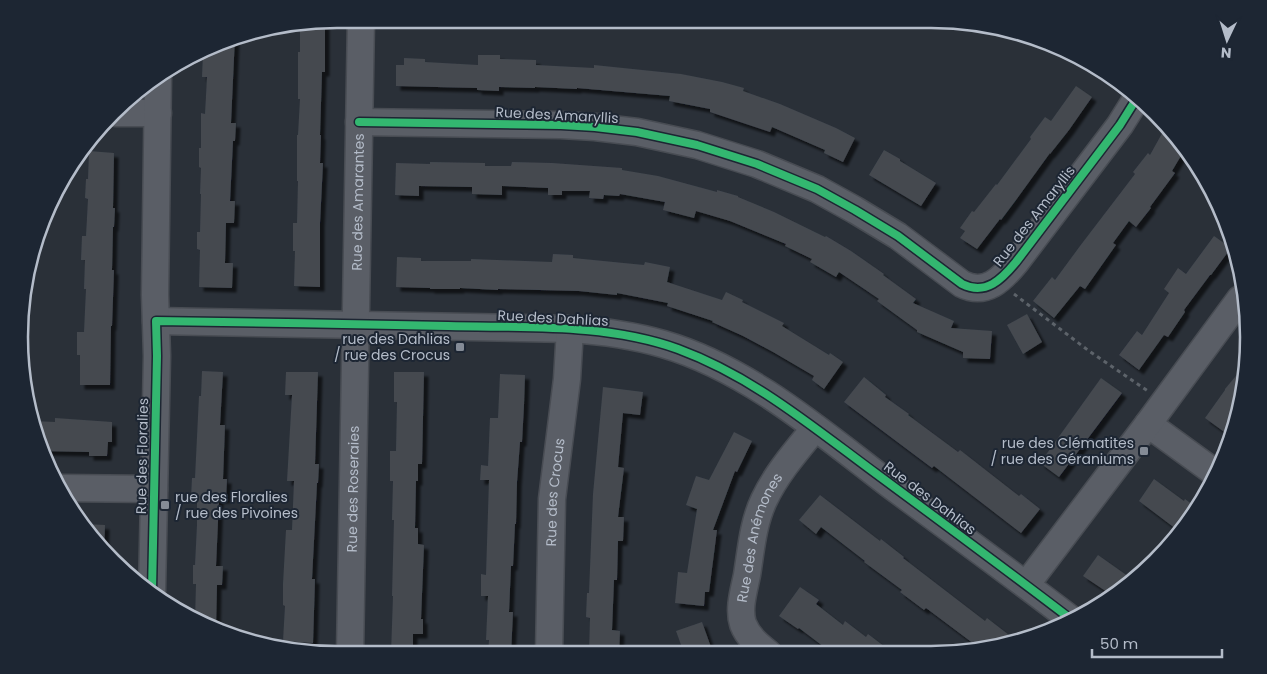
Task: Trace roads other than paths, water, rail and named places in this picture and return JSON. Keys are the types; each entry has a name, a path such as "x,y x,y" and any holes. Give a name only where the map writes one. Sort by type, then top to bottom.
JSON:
{"street":[{"name":"Rue des Amarantes","path":"356,324 361,28"},
{"name":"Rue des Floralies","path":"152,585 157,356 155,295 158,85"},
{"name":"Rue des Amaryllis","path":"359,122 595,127 637,132 697,145 757,164 817,189 898,236 962,284 982,288 994,284 1007,274 1120,125 1134,104"},
{"path":"123,113 158,113"},
{"path":"1026,585 1238,302"},
{"name":"Rue des Dahlias","path":"156,320 570,329 606,332 664,344 693,355 750,383 815,428 1066,615"},
{"name":"Rue des Roseraies","path":"350,646 356,324"},
{"name":"Rue des Crocus","path":"549,646 552,499 567,379 570,329"},
{"path":"1148,424 1210,469"},
{"name":"Rue des Anémones","path":"760,646 751,639 743,622 742,612 753,535 763,501 769,490 815,428"},
{"path":"67,488 154,489"}],"place":[{"name":"rue des Dahlias / rue des Crocus","path":"460,347"},
{"name":"rue des Clématites / rue des Géraniums","path":"1144,451"},
{"name":"rue des Floralies / rue des Pivoines","path":"165,505"}]}
